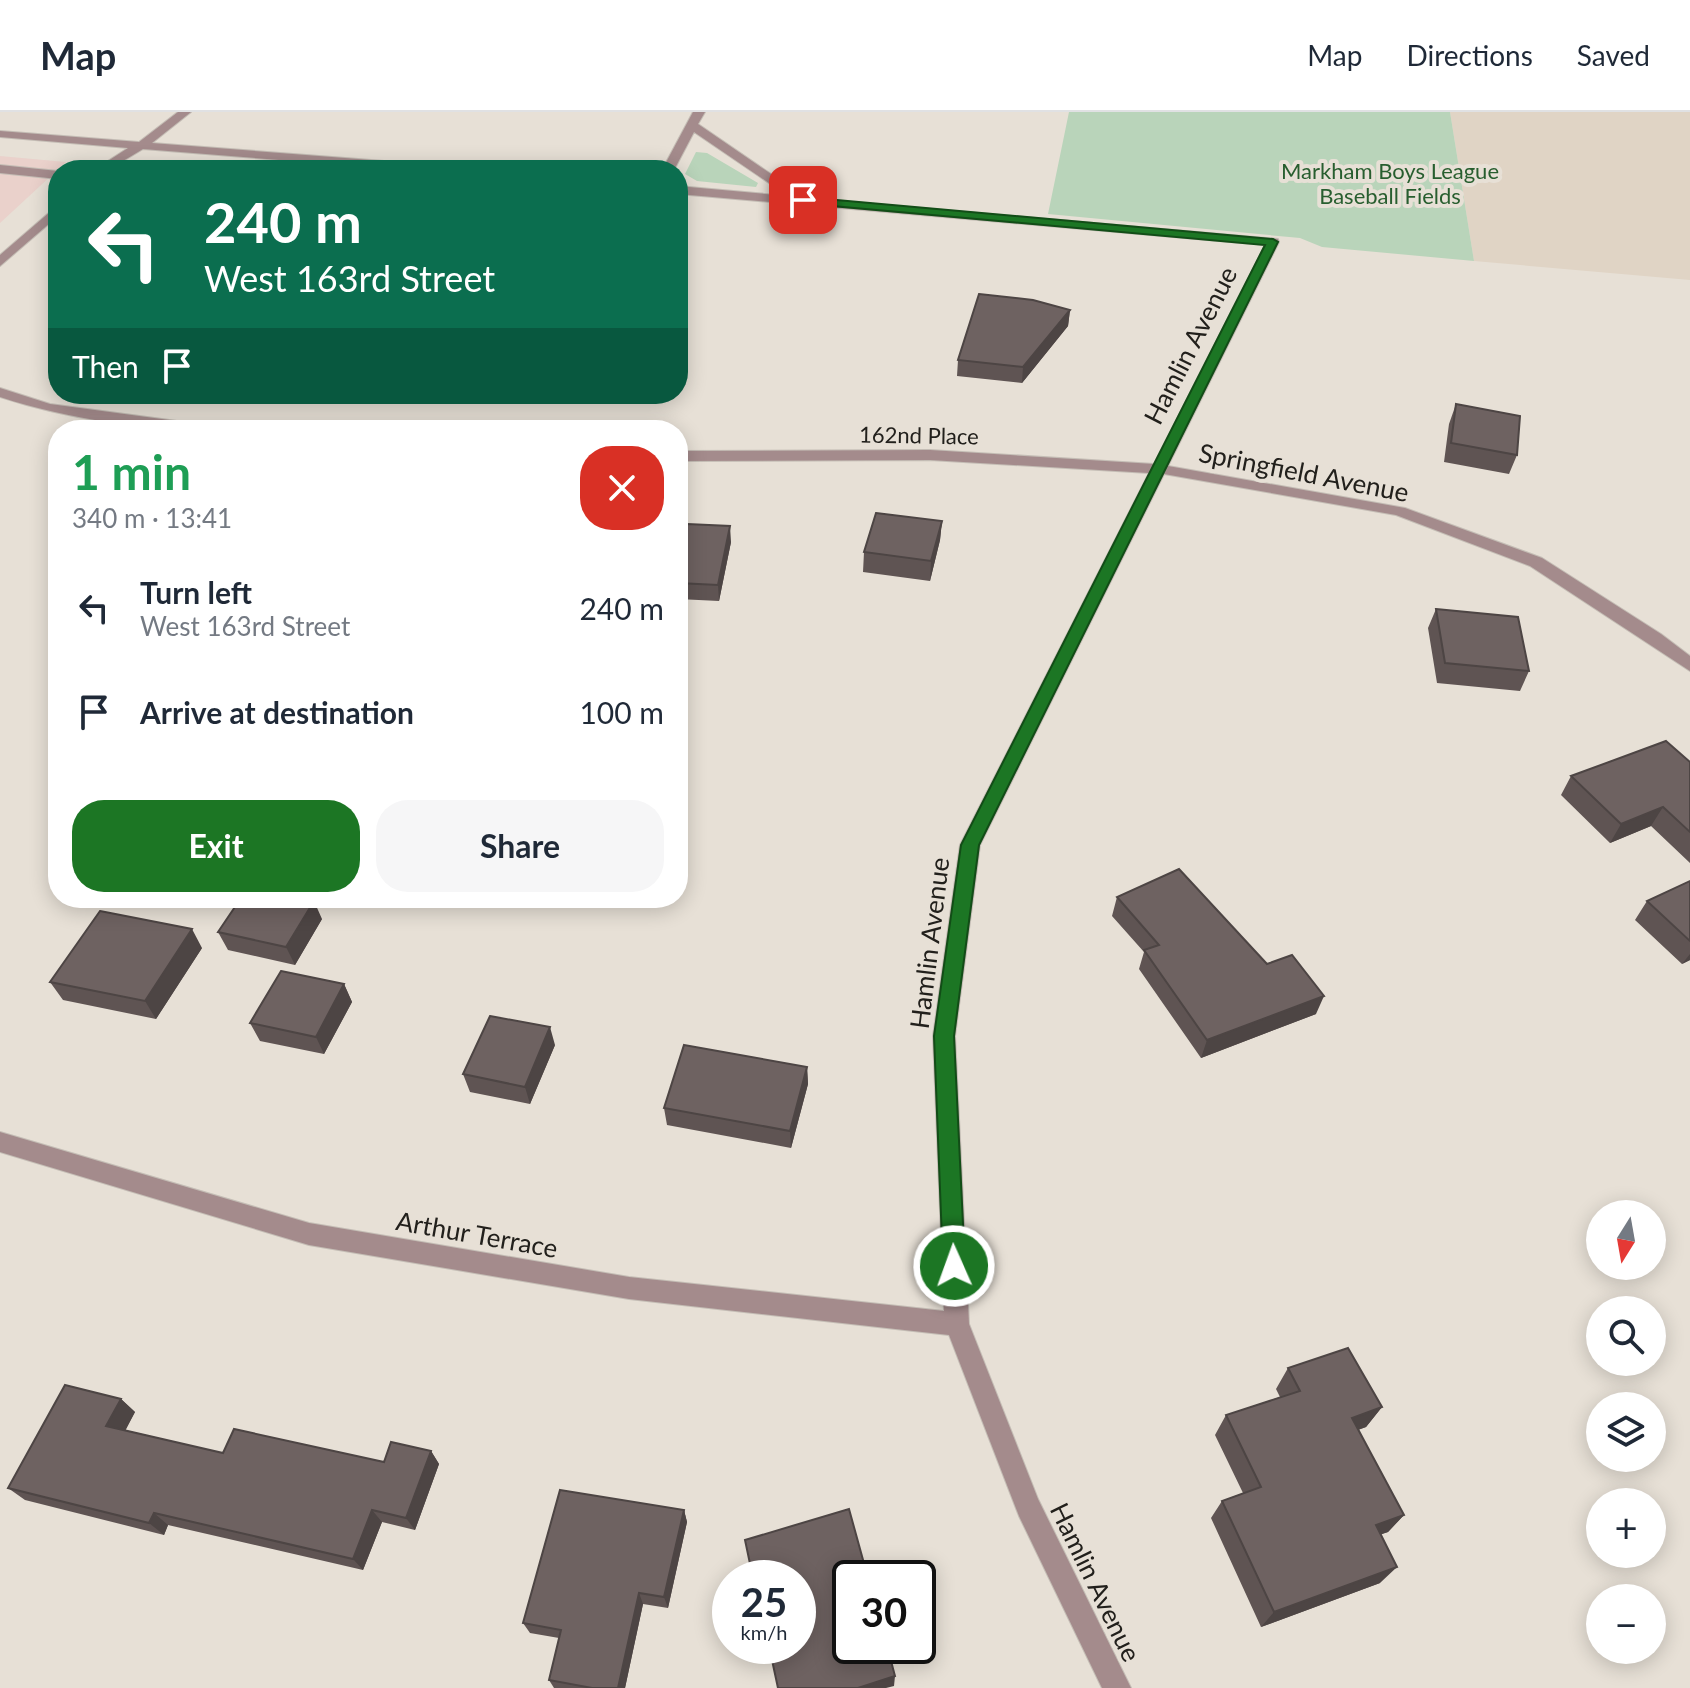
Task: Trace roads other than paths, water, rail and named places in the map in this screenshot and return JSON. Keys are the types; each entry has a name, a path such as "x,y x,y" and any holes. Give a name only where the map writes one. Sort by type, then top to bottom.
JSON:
{"street":[{"path":"117,160 185,112"},
{"path":"673,160 699,112"},
{"path":"692,125 803,200"},
{"path":"0,134 331,160"},
{"path":"0,169 48,174"},
{"path":"688,191 803,200"},
{"name":"Hamlin Avenue","path":"803,200 1273,242 970,845 944,1036 957,1324 1028,1507 1117,1688"},
{"path":"0,262 48,218"},
{"path":"0,392 48,408 139,420"},
{"name":"162nd Place","path":"688,456 930,455 1159,469"},
{"name":"Springfield Avenue","path":"1159,469 1413,516 1536,562 1655,638 1690,665"},
{"name":"Arthur Terrace","path":"0,1142 309,1234 629,1288 957,1324"}],"park label":[{"name":"Markham Boys League Baseball Fields","path":"1390,182"}]}
